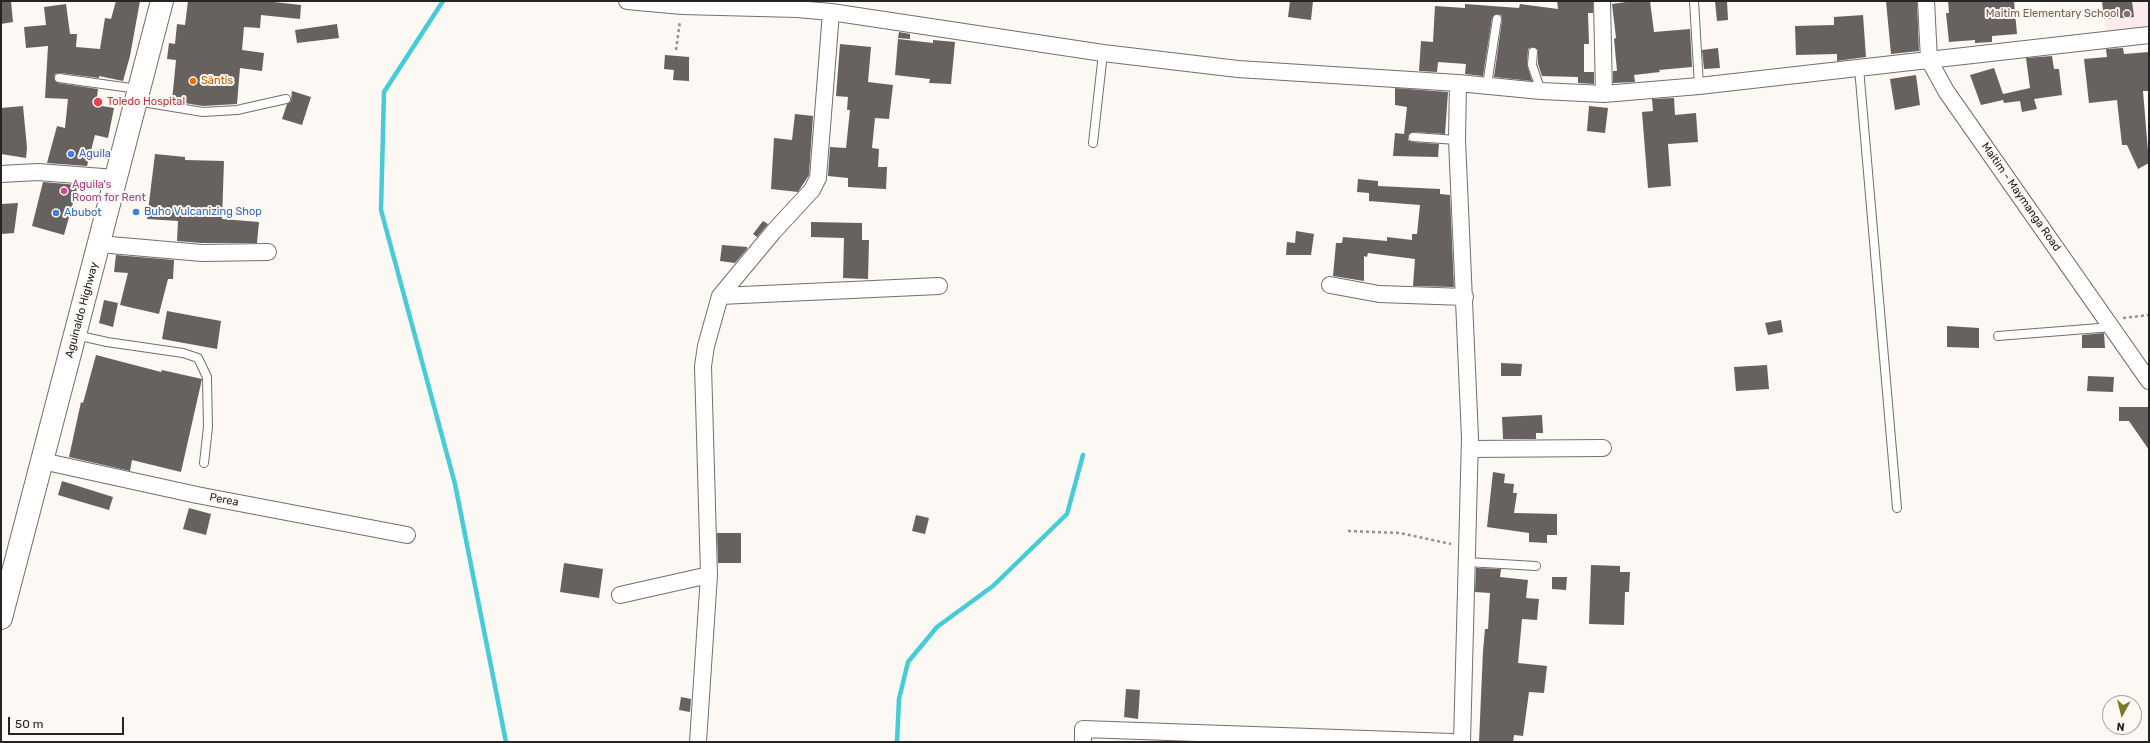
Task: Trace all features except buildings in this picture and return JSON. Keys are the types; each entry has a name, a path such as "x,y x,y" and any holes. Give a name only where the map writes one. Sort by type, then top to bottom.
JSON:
{"main road":[{"name":"Aguinaldo Highway","path":"1,618 162,1"}],"street":[{"path":"628,1 682,6 797,9 831,12 1103,53 1238,68 1487,85 1541,91 1604,94 1699,86 2149,36"},
{"path":"1602,1 1604,94"},
{"name":"Maitim - Maymanga Road","path":"1926,1 1929,60 1946,90 2149,380"},
{"path":"698,742 709,575 703,366 709,332 720,296 774,231 812,190 818,178 831,12"},
{"path":"1458,83 1457,140 1465,297 1470,449 1462,742"},
{"path":"1,174 38,172 116,178"},
{"path":"99,244 202,253 268,252"},
{"path":"1330,285 1379,294 1465,297"},
{"path":"720,296 939,286"},
{"path":"1470,449 1603,448"},
{"name":"Perea","path":"42,461 197,495 407,536"},
{"path":"620,595 709,575"},
{"path":"1083,742 1083,729 1452,742"}],"lane":[{"path":"1694,1 1699,86"},
{"path":"1487,85 1497,19"},
{"path":"1533,52 1532,65 1541,91"},
{"path":"1094,143 1103,53"},
{"path":"1859,68 1898,508"},
{"path":"59,78 137,95 203,112 237,110 286,99"},
{"path":"1413,137 1457,140"},
{"path":"1998,336 2109,324"},
{"path":"75,335 107,342 183,353 198,358 207,377 208,427 204,463"},
{"path":"1467,555 1536,566"}],"path":[{"path":"676,50 682,6"},
{"path":"2109,324 2149,315"},
{"path":"1348,531 1400,533 1427,538 1467,555"}],"shaded area":[{"name":"Maitim Elementary School","path":"2103,1 2149,1 2149,27 2106,32"}],"waterway":[{"path":"443,1 384,92 381,210 455,484 506,742"},
{"path":"897,742 899,699 908,662 937,627 993,586 1067,514 1083,455"}],"place":[{"name":"Maitim Elementary School","path":"2127,14"},
{"name":"Säntis","path":"193,81"},
{"name":"Toledo Hospital","path":"98,102"},
{"name":"Aguila","path":"71,154"},
{"name":"Aguila's Room for Rent","path":"64,191"},
{"name":"Buho Vulcanizing Shop","path":"136,212"},
{"name":"Abubot","path":"56,213"}]}
